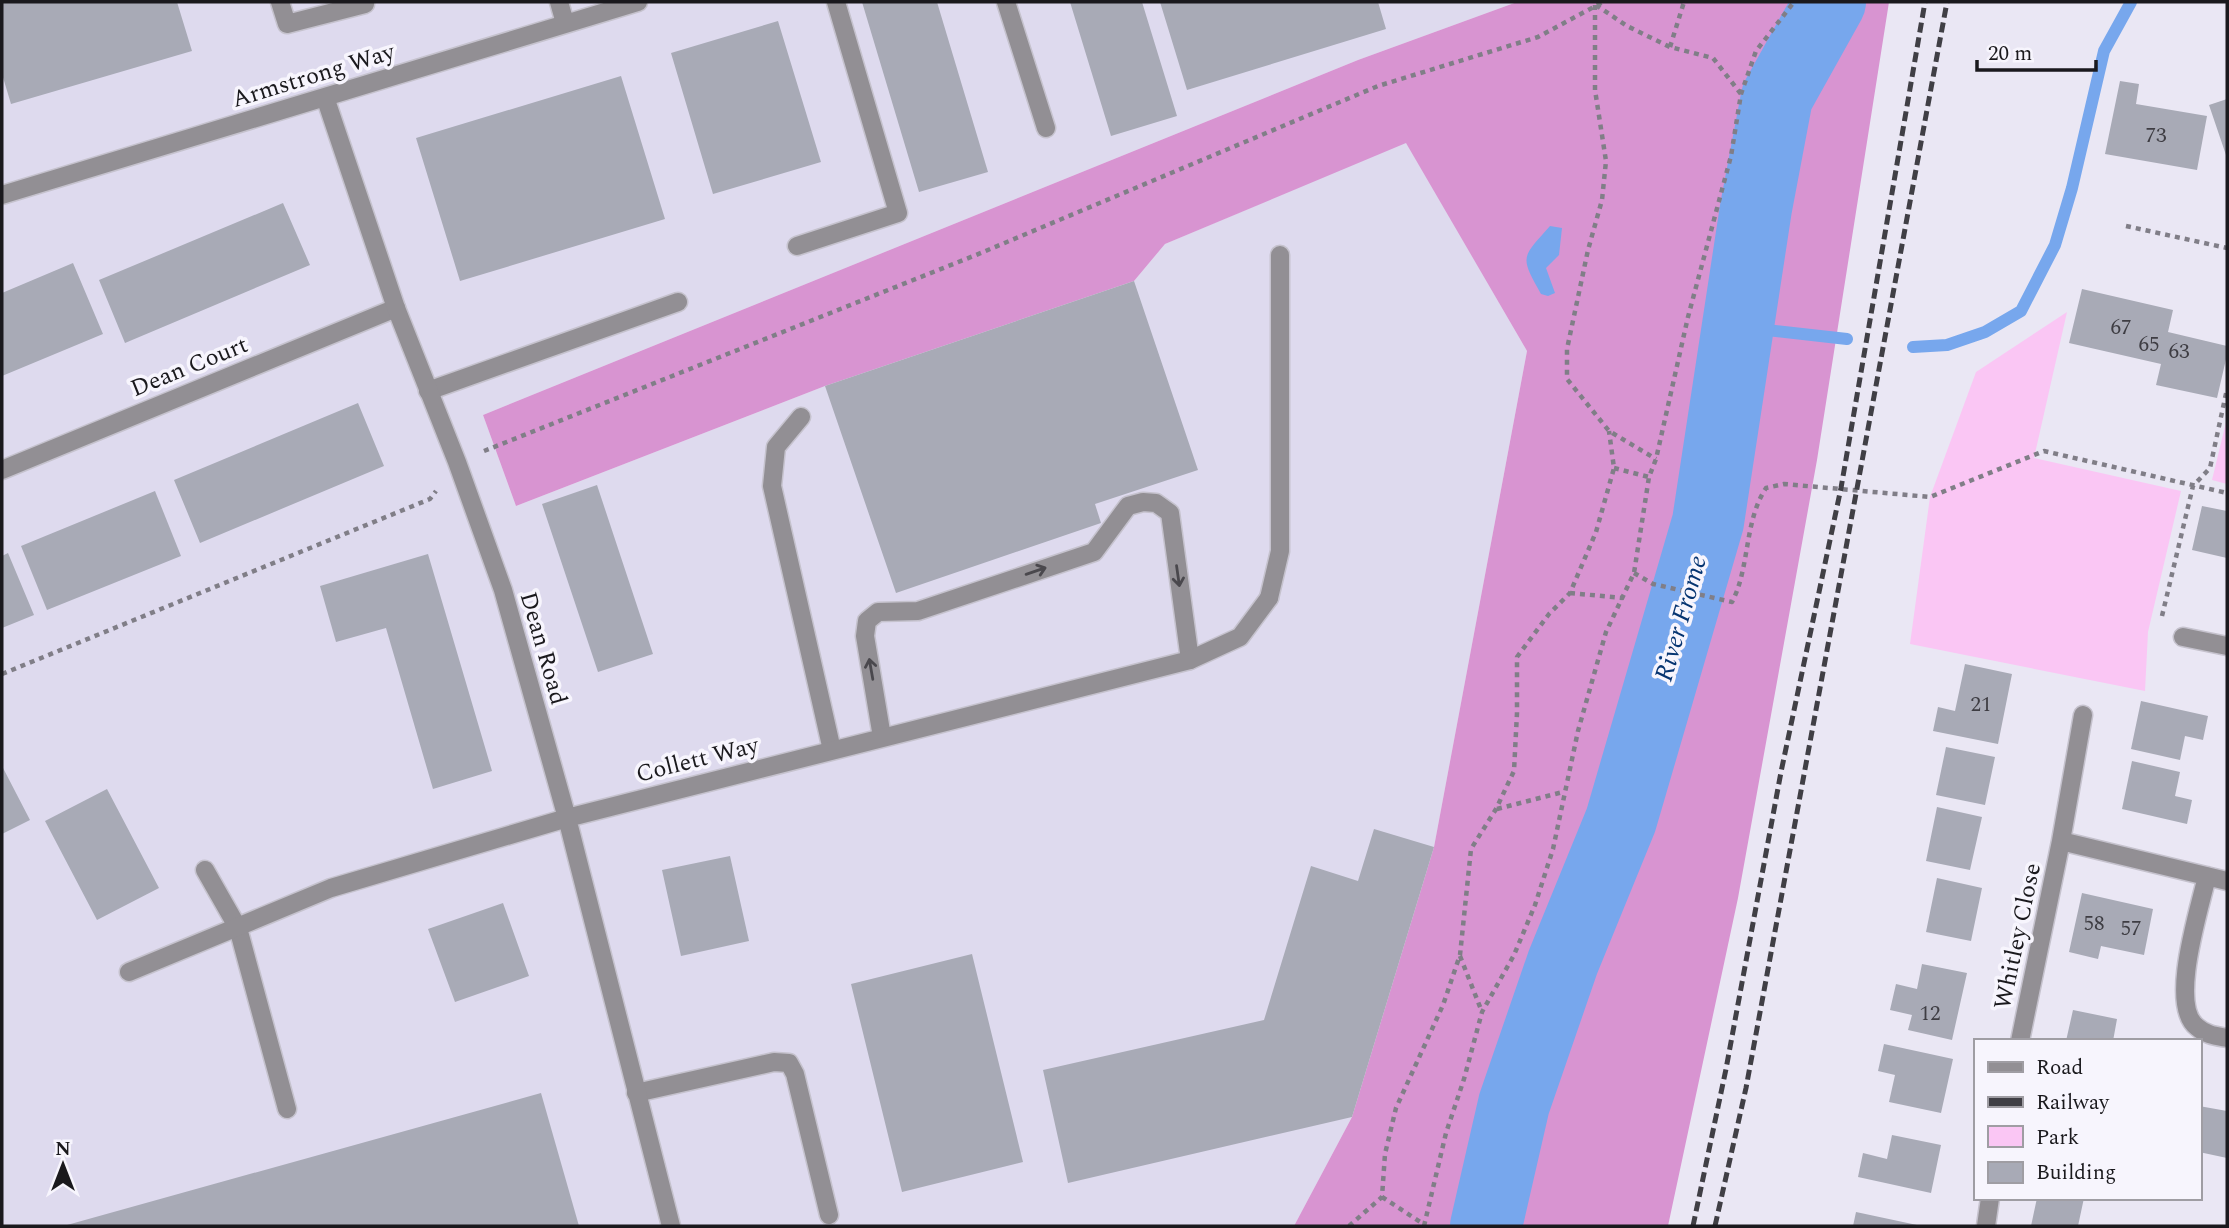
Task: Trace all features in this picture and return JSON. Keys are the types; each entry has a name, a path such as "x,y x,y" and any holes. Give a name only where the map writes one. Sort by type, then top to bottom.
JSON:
{"street":[{"path":"280,2 287,24 367,2"},
{"path":"559,2 565,23"},
{"name":"Armstrong Way","path":"2,195 638,2"},
{"path":"797,246 898,213 836,2"},
{"path":"1006,2 1046,128"},
{"name":"Dean Road","path":"325,97 396,308 457,462 503,590 567,818 671,1226"},
{"name":"Collett Way","path":"129,972 331,888 567,818 1190,660 1240,637 1269,598 1280,551 1280,255"},
{"path":"428,391 678,302"},
{"name":"Dean Court","path":"2,470 396,308"},
{"path":"801,417 776,447 772,486 832,750"},
{"path":"882,737 865,636 867,621 878,612 918,611 1094,552 1128,506 1143,502 1156,503 1170,513 1190,660"},
{"path":"2183,637 2227,646"},
{"name":"Whitley Close","path":"2020,1039 2061,841 2083,715"},
{"name":"Whitley Close","path":"2061,841 2227,881"},
{"path":"205,870 238,928 287,1110"},
{"path":"2207,876 2183,985 2184,1007 2194,1026 2210,1035 2227,1038"},
{"path":"636,1093 774,1062 789,1063 795,1074 829,1215"},
{"path":"1986,1226 1990,1200"}],"path":[{"path":"2,674 430,499 457,462 976,255 1378,86 1538,37 1603,2"},
{"path":"1670,47 1684,2"},
{"path":"1382,1197 1425,1226 1446,1133 1482,1012 1514,955 1535,905 1553,849 1563,792 1606,632 1634,573 1649,477 1656,459 1688,317 1731,156 1741,94 1755,51 1794,2"},
{"path":"1595,5 1627,26 1670,47 1713,58 1741,94"},
{"path":"1595,5 1595,90 1606,161 1602,200 1588,250 1567,349 1567,379 1609,431 1656,459"},
{"path":"2126,226 2227,248"},
{"path":"2183,637 2158,634 2193,486 2210,468 2226,405 2227,389"},
{"path":"1349,1226 1382,1197 1385,1154 1396,1108 1443,1005 1460,955 1471,849 1496,809 1514,771 1517,657 1549,614 1570,593 1596,532 1614,468 1609,431"},
{"path":"1634,573 1653,584 1732,602 1741,585 1743,563 1759,498 1766,488 1784,484 1930,497 2044,451 2227,494"},
{"path":"1614,468 1649,477"},
{"path":"1570,593 1623,598"},
{"path":"1496,809 1563,792"},
{"path":"1460,955 1482,1012"}],"shaded area":[{"path":"2,2 1517,2 1358,60 483,415 516,506 825,386 1134,281 1165,244 1406,142 1527,351 1434,847 1352,1117 1294,1226 2,1226"},
{"path":"1517,2 1889,2 1817,460 1738,898 1668,1226 1294,1226 1352,1117 1434,847 1527,351 1406,143 1165,244 1134,281 825,386 516,506 483,415 1358,60"}],"green space":[{"path":"2067,312 2034,458 2181,491 2148,632 2145,691 1910,644 1930,497 1976,372"},
{"path":"2227,418 2227,484 2212,480"}],"water":[{"path":"1550,226 1562,228 1559,255 1546,268 1555,293 1548,296 1541,294 1534,281 1527,257"}],"building":[{"path":"2,2 177,2 192,51 11,104 2,74"},
{"path":"862,2 937,2 988,172 919,192"},
{"path":"1070,2 1142,2 1177,116 1111,136"},
{"path":"1160,2 1378,2 1386,29 1187,90"},
{"path":"778,21 821,162 713,194 671,53"},
{"path":"621,76 665,219 460,281 416,138"},
{"path":"2120,81 2139,84 2136,104 2207,116 2197,170 2105,154"},
{"path":"2227,99 2227,158 2209,105"},
{"path":"283,203 310,265 125,343 99,280"},
{"path":"73,263 103,334 2,376 2,293"},
{"path":"1134,281 1198,470 1095,504 1101,523 896,593 825,386"},
{"path":"2082,289 2173,310 2168,332 2227,346 2217,398 2156,385 2161,364 2069,343"},
{"path":"358,403 384,466 200,543 174,480"},
{"path":"597,485 653,654 598,672 542,504"},
{"path":"155,491 181,556 47,610 21,546"},
{"path":"2202,506 2227,511 2227,558 2192,550"},
{"path":"8,553 34,615 2,628 2,556"},
{"path":"428,554 492,771 433,789 386,628 336,642 320,586"},
{"path":"1965,664 2012,674 1998,744 1933,731 1938,707 1955,711"},
{"path":"2141,701 2208,716 2203,740 2185,736 2180,760 2131,749"},
{"path":"1946,747 1995,757 1985,805 1936,795"},
{"path":"2132,761 2180,772 2175,796 2192,800 2187,824 2122,809"},
{"path":"2,766 30,820 2,834"},
{"path":"107,789 159,888 97,920 45,821"},
{"path":"1937,807 1982,817 1970,870 1926,861"},
{"path":"1374,829 1434,847 1352,1117 1068,1183 1043,1070 1264,1020 1311,866 1358,881"},
{"path":"730,856 749,941 681,956 662,870"},
{"path":"1937,878 1982,888 1971,941 1926,932"},
{"path":"2082,893 2153,909 2144,955 2101,946 2098,959 2069,952"},
{"path":"503,903 529,976 455,1002 428,929"},
{"path":"972,954 1023,1162 902,1192 851,984"},
{"path":"1922,964 1967,973 1952,1040 1908,1030 1912,1015 1890,1010 1896,984 1917,989"},
{"path":"2073,1010 2117,1019 2113,1039 2066,1039"},
{"path":"1884,1044 1953,1059 1941,1113 1889,1102 1895,1075 1878,1071"},
{"path":"541,1093 579,1226 67,1226 67,1225"},
{"path":"2201,1106 2227,1111 2227,1158 2201,1152"},
{"path":"1892,1135 1941,1145 1931,1193 1858,1177 1863,1153 1887,1159"},
{"path":"2037,1200 2084,1200 2078,1226 2031,1226"},
{"path":"1856,1212 1917,1225 1917,1226 1853,1226"}],"waterway":[{"name":"River Frome","path":"1486,1226 1514,1104 1563,962 1621,820 1708,522 1756,208 1777,97 1830,2"},
{"path":"1913,347 1947,345 1985,332 2021,311 2055,245 2072,188 2104,51 2131,2"},
{"path":"1739,327 1847,339"}],"railway":[{"path":"1693,1226 1726,1069 1781,772 1841,488 1925,2"},
{"path":"1715,1226 1746,1088 1947,2"}]}
